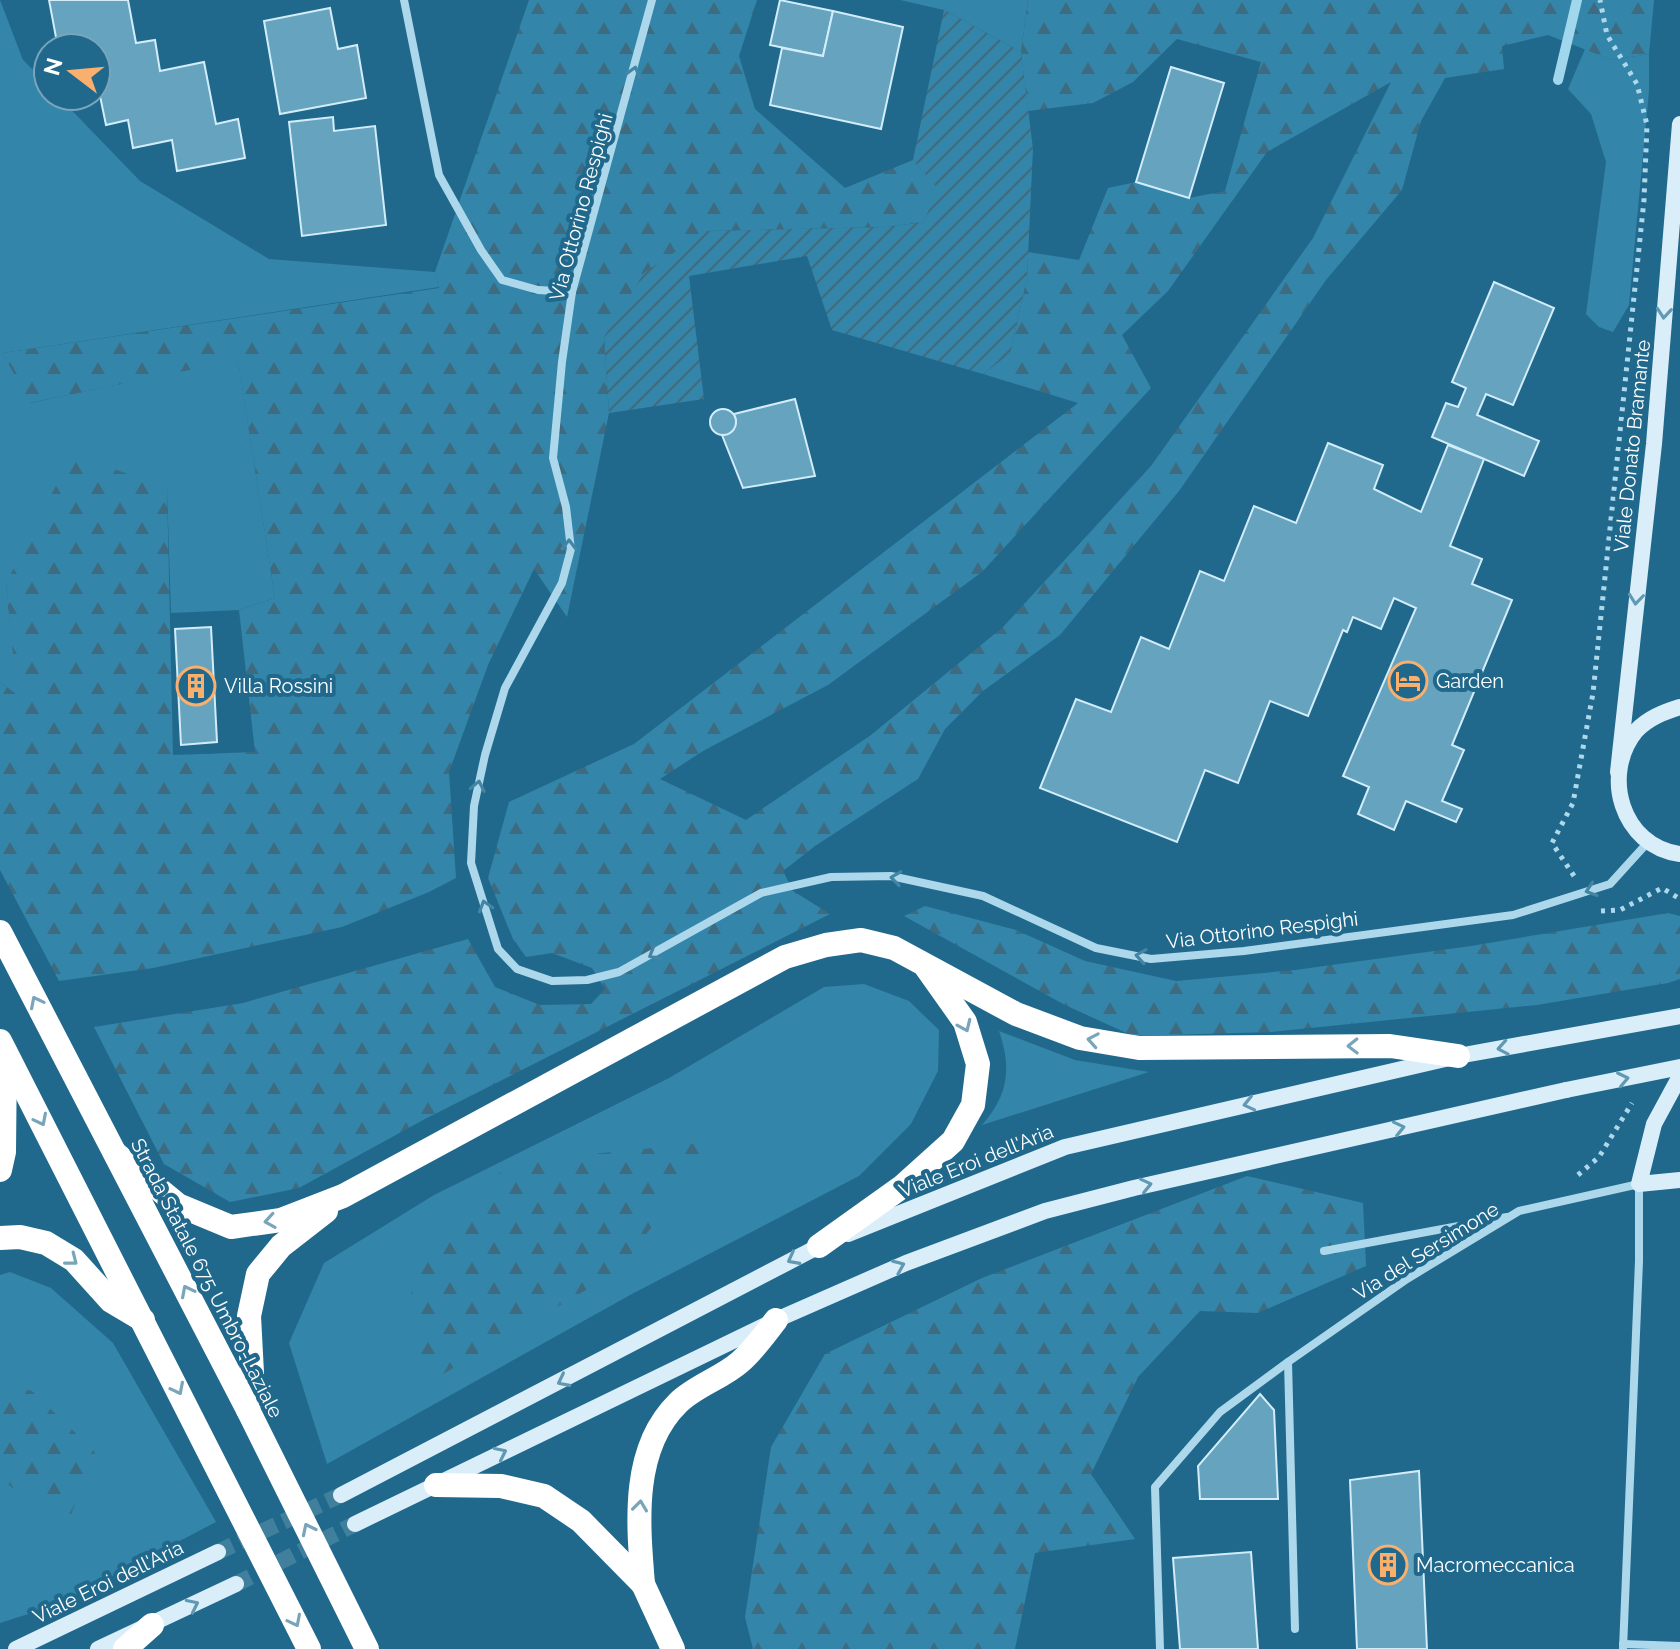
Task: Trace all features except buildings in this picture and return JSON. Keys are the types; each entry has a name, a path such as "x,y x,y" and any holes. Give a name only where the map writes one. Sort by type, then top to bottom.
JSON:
{"highway":[{"name":"Strada Statale 675 Umbro-Laziale","path":"0,932 248,1410 367,1649"},
{"path":"116,1154 178,1205 231,1227 281,1220 343,1196 785,957 826,945 861,940 894,948 1016,1014 1080,1038 1139,1048 1390,1046 1458,1056"},
{"path":"819,1246 903,1186 953,1141 973,1105 978,1064 965,1022 922,962"},
{"path":"0,1170 4,1152 2,1046"},
{"path":"2,1046 309,1649"},
{"path":"248,1410 252,1373 249,1316 258,1274 281,1246 343,1196"},
{"path":"0,1238 20,1237 46,1243 74,1260 111,1301 143,1320"},
{"path":"643,1584 638,1519 645,1465 655,1433 679,1402 740,1362 776,1320"},
{"path":"436,1485 501,1486 544,1496 581,1521 643,1584 673,1649"},
{"path":"125,1649 152,1625"}],"main road":[{"name":"Viale Donato Bramante","path":"1678,855 1649,841 1634,828 1623,811 1618,791 1618,772 1654,444 1680,124"},
{"path":"1618,772 1624,749 1638,729 1657,715 1680,707"},
{"name":"Viale Eroi dell'Aria","path":"341,1495 819,1246 1065,1147 1458,1056 1680,1016"},
{"path":"355,1524 776,1320 906,1263 1045,1211 1149,1184 1680,1067"},
{"path":"1680,1076 1654,1124 1639,1184 1680,1180"},
{"name":"Viale Eroi dell'Aria","path":"16,1649 218,1552"},
{"path":"98,1649 236,1584"}],"street":[{"path":"404,0 439,175 481,250 502,280 538,290 572,292"},
{"name":"Via Ottorino Respighi","path":"652,0 572,292 553,458 566,507 571,549 562,583 505,688 474,806 471,863 498,949 517,969 552,981 587,980 619,972 761,893 831,877 891,876 983,896 1096,948 1151,959 1244,951 1513,915 1610,884 1649,841"},
{"path":"1639,1184 1639,1261 1623,1646 1680,1646"},
{"name":"Via del Sersimone","path":"1160,1649 1155,1487 1220,1412 1407,1279 1519,1211 1639,1184"},
{"path":"1324,1251 1512,1216"},
{"path":"1288,1362 1295,1629"}],"path":[{"path":"1600,0 1607,35 1637,84 1647,125 1644,200 1630,354"}],"green space":[{"path":"0,0 23,60 32,69 32,112 73,112 140,181 269,259 435,272 439,287 3,353 30,403 238,359 275,598 239,610 171,613 167,489 6,583 18,696 0,682"},
{"path":"529,0 757,0 739,56 755,109 845,188 913,160 940,190 923,222 887,227 706,231 604,337 609,413 567,617 534,569 488,665 449,772 456,878 342,927 153,968 59,981 0,870 0,682 17,695 6,583 72,454 167,488 173,755 255,752 239,610 275,598 238,360 29,403 3,353 439,288 435,272"},
{"path":"900,0 1028,0 1021,52 944,10"},
{"path":"1028,0 1654,0 1649,54 1612,60 1548,35 1502,46 1504,69 1445,78 1421,121 1402,190 1326,280 1179,491 1060,635 983,691 945,729 918,779 815,846 783,871 793,891 830,914 425,1119 299,1188 230,1202 164,1164 94,1027 243,1003 468,939 495,987 540,1005 591,1004 605,989 592,968 552,953 526,957 513,939 488,878 509,802 634,744 1078,403 983,374 1010,353 1027,278 1028,252 1079,260 1108,188 1136,182 1189,198 1225,191 1261,62 1177,39 1133,82 1093,103 1028,111 1021,52","holes":["1391,82 1313,238 1151,466 1003,627 871,735 746,820 660,779 703,751 828,685 982,572 1151,388 1122,335 1168,291 1267,152"]},
{"path":"944,10 1021,52 1033,149 1027,278 1010,353 983,374 832,330 807,256 689,276 704,399 609,413 604,337 644,273 706,231 887,227 923,222 939,190 913,160"},
{"path":"1585,49 1612,60 1649,54 1649,91 1629,305 1613,332 1599,327 1586,314 1606,162 1591,114 1568,89"},
{"path":"925,906 1016,930 1085,961 1176,981 1295,970 1471,946 1668,913 1680,916 1680,979 1537,1005 1271,1032 1133,1036 1065,1005 904,916"},
{"path":"864,984 909,1001 939,1030 938,1071 911,1124 859,1176 632,1294 327,1464 289,1343 324,1263 434,1195 669,1078 824,987"},
{"path":"999,1031 1075,1060 1149,1072 982,1125 997,1103 1005,1081 1005,1058"},
{"path":"714,1142 620,1270 426,1384 409,1279 509,1162"},
{"path":"1247,1176 1363,1203 1366,1266 1258,1313 1200,1311 1138,1377 1091,1474 1135,1539 1035,1553 1015,1649 753,1649 745,1617 771,1447 825,1354 982,1278"},
{"path":"10,1272 51,1288 113,1343 216,1522 57,1605 0,1623 0,1275"},
{"path":"0,1382 32,1391 95,1452 67,1525 0,1479"}],"waterway":[{"path":"1558,80 1577,0"}],"tunnel":[{"path":"218,1552 341,1495"},
{"path":"236,1584 355,1524"}],"place":[{"name":"Garden","path":"1408,681"},
{"name":"Villa Rossini","path":"196,686"},
{"name":"Macromeccanica","path":"1388,1565"}]}
